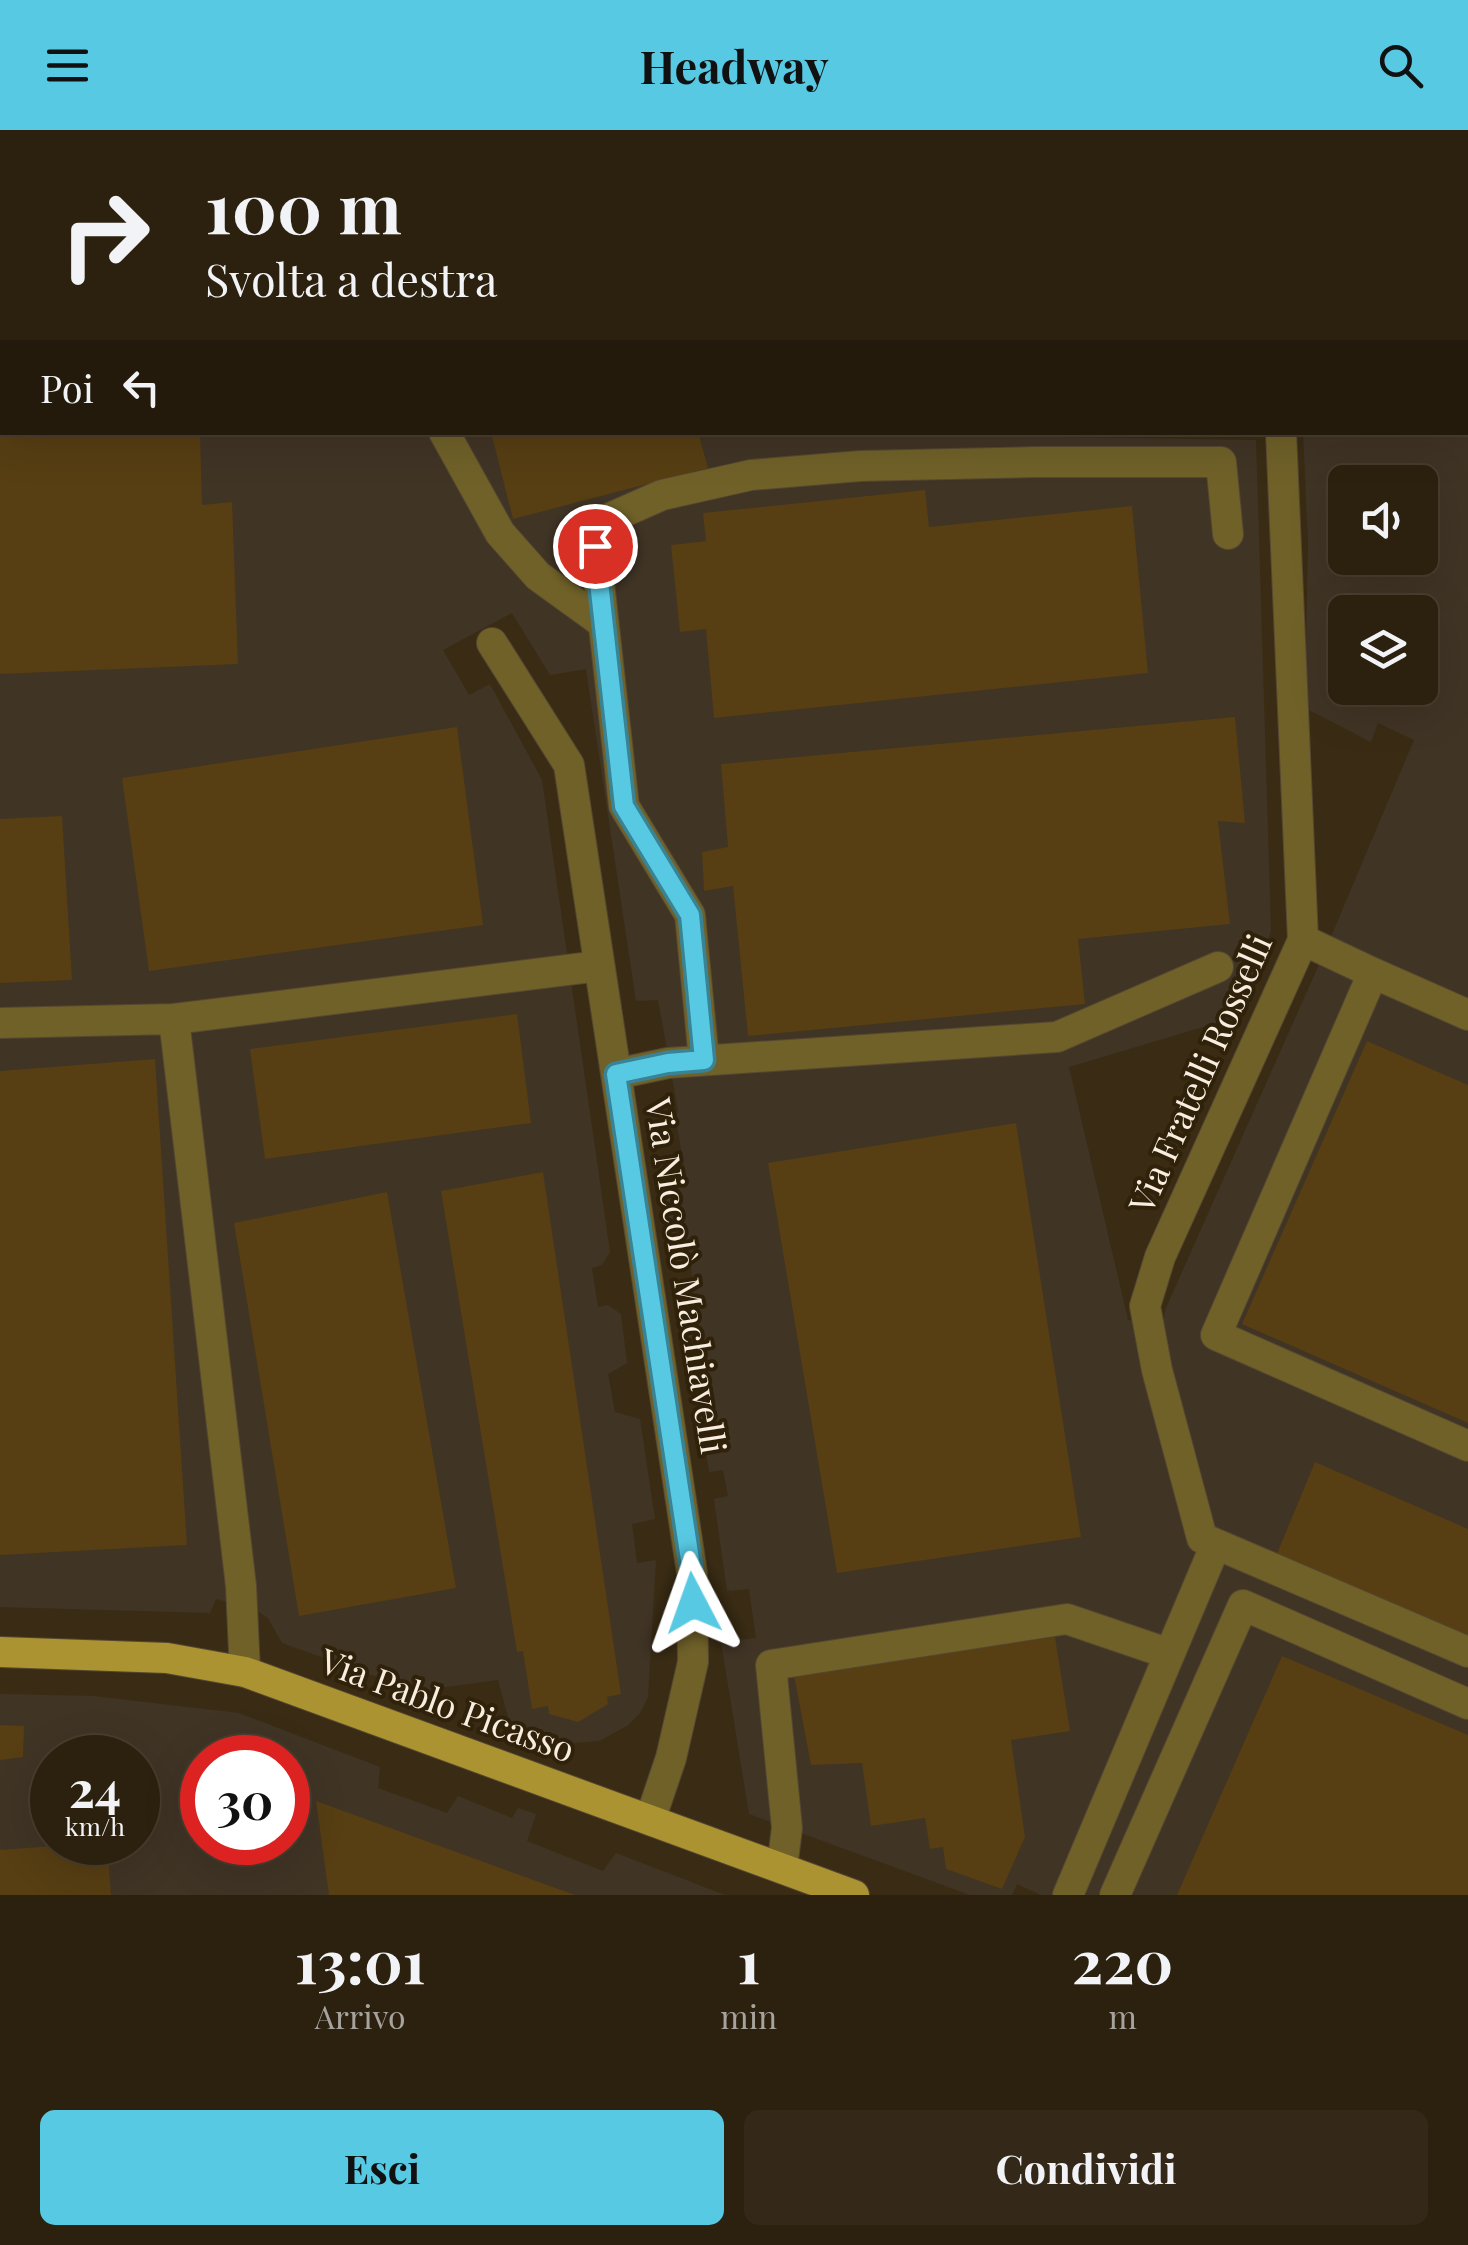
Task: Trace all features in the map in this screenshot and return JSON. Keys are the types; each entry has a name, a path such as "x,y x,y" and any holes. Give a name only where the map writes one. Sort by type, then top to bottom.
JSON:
{"main road":[{"name":"Via Pablo Picasso","path":"0,1652 167,1658 244,1672 854,1895"}],"street":[{"path":"446,435 500,533 538,576 603,622"},
{"name":"Via Fratelli Rosselli","path":"1216,1544 1202,1538 1157,1370 1145,1306 1160,1257 1303,940 1281,435"},
{"path":"704,1060 690,915 624,806 595,546 598,531 610,518 662,495 751,475 860,466 1221,462 1228,534"},
{"name":"Via Niccolò Machiavelli","path":"492,642 568,765 692,1573 693,1662 671,1758 650,1820"},
{"path":"1303,940 1468,1015"},
{"path":"0,1023 174,1020 599,966"},
{"path":"616,1074 704,1060 1057,1038 1218,967"},
{"path":"1373,972 1216,1335 1468,1446"},
{"path":"174,1020 241,1586 244,1672"},
{"path":"1068,1895 1216,1544 1468,1652"},
{"path":"1115,1895 1243,1604 1468,1704"},
{"path":"782,1868 787,1828 771,1666 1067,1619 1155,1649"}],"shaded area":[{"path":"0,435 928,435 1256,440 1271,931 1240,1016 1069,1067 1128,1320 1162,1325 1166,1308 1414,740 1378,723 1371,742 1305,708 1308,542 1303,435 1468,435 1468,1895 1041,1895 1017,1884 1012,1895 970,1895 749,1814 721,1642 756,1638 749,1589 727,1591 714,1499 728,1496 723,1470 709,1472 682,1292 695,1291 691,1267 678,1268 661,1176 685,1174 658,1000 636,1001 586,669 550,675 512,613 443,650 469,695 490,684 542,780 610,1252 602,1265 592,1268 598,1307 608,1305 621,1314 627,1363 608,1374 615,1412 640,1419 655,1519 632,1524 637,1563 656,1560 648,1697 627,1726 599,1741 561,1744 511,1728 498,1680 417,1691 282,1643 268,1618 253,1608 216,1599 210,1613 0,1607"},
{"path":"0,1694 93,1696 239,1713 296,1735 180,1735 180,1865 310,1865 310,1740 380,1767 378,1788 447,1813 458,1796 512,1818 518,1808 536,1814 527,1841 603,1871 616,1853 725,1895 0,1895"}],"building":[{"path":"0,435 200,435 202,505 232,502 238,664 0,674"},
{"path":"492,435 699,435 708,468 513,519"},
{"path":"925,490 929,527 1132,506 1148,673 714,718 706,629 680,632 671,545 706,541 703,513"},
{"path":"1235,717 1245,823 1218,821 1230,924 1078,939 1085,1004 748,1036 733,886 704,891 702,852 728,847 721,764"},
{"path":"457,727 483,925 149,971 122,778"},
{"path":"62,816 72,980 0,983 0,819"},
{"path":"517,1014 531,1123 265,1159 250,1049"},
{"path":"1367,1041 1468,1085 1468,1423 1242,1324"},
{"path":"155,1059 187,1545 0,1555 0,1071"},
{"path":"1016,1123 1081,1537 837,1573 768,1163"},
{"path":"543,1172 621,1694 607,1697 608,1704 578,1722 549,1714 548,1706 532,1709 523,1651 517,1652 441,1191"},
{"path":"387,1192 456,1588 299,1616 234,1223"},
{"path":"1315,1462 1468,1529 1468,1638 1276,1556"},
{"path":"1055,1637 1070,1731 1011,1740 1025,1837 1002,1889 946,1869 943,1847 930,1849 925,1818 871,1826 862,1763 811,1765 794,1675"},
{"path":"1282,1656 1468,1735 1468,1895 1177,1895"},
{"path":"0,1725 24,1726 23,1757 0,1760"},
{"path":"316,1801 575,1895 329,1895"},
{"path":"30,1848 30,1865 109,1865 111,1895 0,1895 0,1850"}],"route":[{"path":"595,546 624,806 690,915 704,1060 616,1074 692,1573 693,1603"}]}
